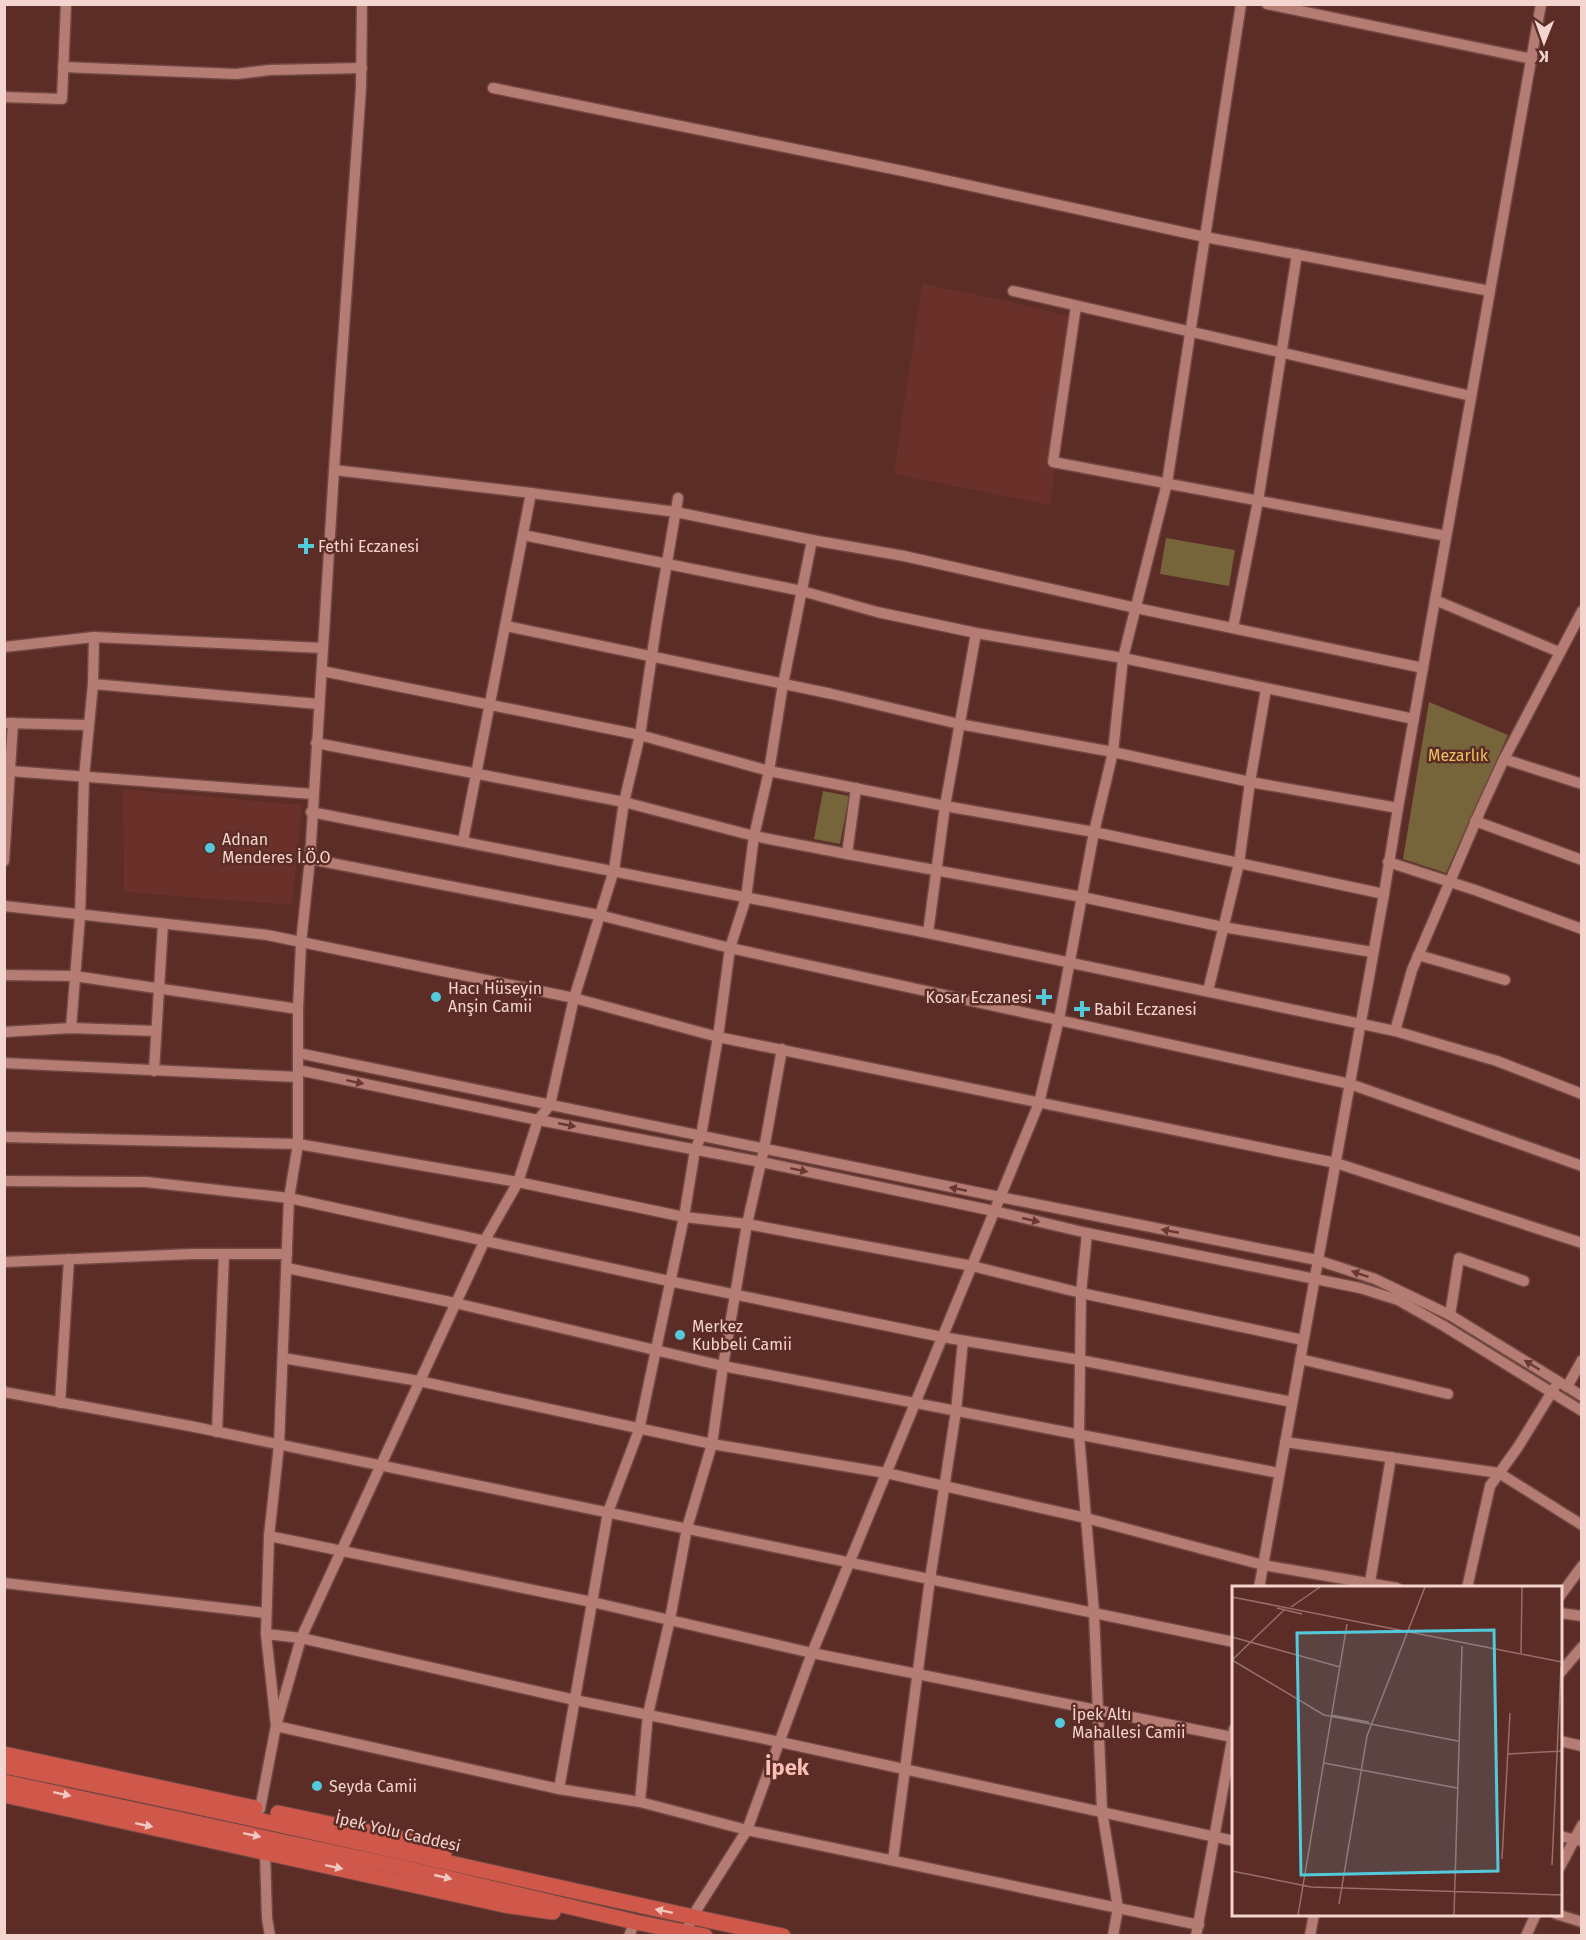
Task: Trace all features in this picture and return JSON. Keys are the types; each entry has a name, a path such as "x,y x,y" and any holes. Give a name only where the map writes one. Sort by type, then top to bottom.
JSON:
{"highway":[{"path":"4,1754 412,1841 507,1875"},
{"name":"İpek Yolu Caddesi","path":"4,1766 783,1935"},
{"name":"İpek Yolu Caddesi","path":"4,1782 374,1862 632,1929 705,1935"},
{"path":"4,1795 504,1905 632,1929"}],"street":[{"path":"4,97 62,99 66,4"},
{"path":"276,1726 266,1634 269,1536 279,1445 289,1198 298,1144 298,1009 301,943 310,859 318,704 362,68 362,4"},
{"path":"686,1933 692,1917 747,1830 812,1653 1039,1102 1059,1019 1094,832 1113,752 1123,658 1167,483 1241,4"},
{"path":"1267,4 1532,59"},
{"path":"1259,1586 1542,4"},
{"path":"63,67 236,74 270,70 362,68"},
{"path":"493,88 903,171 1205,237 1490,291"},
{"path":"1233,628 1258,501 1297,254"},
{"path":"1013,291 1472,396"},
{"path":"1076,306 1053,462 1446,537"},
{"path":"334,470 676,512 904,556 1136,608 1423,668"},
{"path":"463,841 531,493"},
{"path":"260,1809 276,1726 301,1638 455,1303 485,1240 518,1182 538,1120 550,1105 573,998 614,870 624,802 640,735 678,498"},
{"path":"523,535 802,591 877,612 976,633 1123,658 1414,719"},
{"path":"560,1789 608,1512 639,1430 684,1217 695,1150 701,1136 730,948 746,898 754,836 769,771 783,684 812,540"},
{"path":"1435,600 1559,652"},
{"path":"1395,1031 1412,970 1503,759 1581,611"},
{"path":"506,626 783,684 958,724 1113,752 1250,782 1398,808"},
{"path":"928,933 958,724 976,633"},
{"path":"4,647 94,637 323,648"},
{"path":"71,1028 80,916 84,777 93,684 94,637"},
{"path":"322,671 640,735 769,771 945,806 1094,832 1384,894"},
{"path":"93,684 318,704"},
{"path":"1208,991 1239,863 1266,689"},
{"path":"4,861 10,771 9,723 88,725"},
{"path":"316,743 624,802 754,836 935,872 1082,897 1223,927 1372,952"},
{"path":"1503,759 1581,784"},
{"path":"10,771 313,794"},
{"path":"847,854 856,788"},
{"path":"311,812 928,933 1395,1031 1497,1061 1581,1094"},
{"path":"1476,821 1581,860"},
{"path":"310,859 599,915 730,948 1350,1084 1581,1166"},
{"path":"1388,862 1581,929"},
{"path":"4,906 80,916 267,934 301,943 573,998 718,1037 1336,1163 1581,1243"},
{"path":"154,1071 164,924"},
{"path":"1418,955 1505,980"},
{"path":"4,975 74,976 298,1009"},
{"path":"4,1032 71,1028 156,1031"},
{"path":"640,1802 648,1714 670,1619 687,1528 712,1444 747,1224 764,1149 782,1049"},
{"path":"298,1053 1317,1260 1375,1279 1450,1315 1581,1396"},
{"path":"4,1063 154,1071 298,1073 761,1162 1087,1233 1360,1288 1398,1300 1581,1411"},
{"path":"4,1137 298,1144 518,1182 684,1217 747,1224 972,1266 1081,1293 1303,1340"},
{"path":"4,1181 147,1182 289,1198 669,1281 942,1337 1080,1360 1292,1401"},
{"path":"1087,1233 1081,1293 1079,1435 1094,1612 1096,1709 1102,1811 1118,1908 1113,1935"},
{"path":"217,1432 224,1254"},
{"path":"4,1262 287,1254"},
{"path":"1450,1315 1459,1258 1524,1281"},
{"path":"60,1402 69,1259"},
{"path":"286,1268 455,1303 723,1366 1279,1473"},
{"path":"893,1860 930,1579 946,1487 963,1341"},
{"path":"283,1358 419,1381 712,1444 886,1473 1086,1518 1263,1565 1370,1585 1391,1457"},
{"path":"1300,1359 1448,1394"},
{"path":"1467,1586 1490,1486 1552,1393 1563,1384 1581,1360"},
{"path":"4,1392 217,1432 1232,1642"},
{"path":"1285,1442 1499,1473 1581,1525"},
{"path":"269,1536 592,1602 812,1653 1096,1709 1232,1733"},
{"path":"1562,1593 1581,1566"},
{"path":"4,1583 266,1613"},
{"path":"1562,1613 1581,1617"},
{"path":"266,1634 301,1638 575,1700 780,1742 1232,1841"},
{"path":"1562,1671 1581,1647"},
{"path":"276,1726 560,1789 640,1802 747,1830 1118,1908 1197,1930 1232,1738"},
{"path":"1562,1741 1581,1746"},
{"path":"1562,1864 1578,1840 1581,1825"},
{"path":"1562,1836 1578,1840"},
{"path":"265,1852 267,1918 270,1935"},
{"path":"1310,1935 1314,1916"},
{"path":"1526,1935 1535,1916"},
{"path":"1562,1916 1581,1922"}],"shaded area":[{"path":"922,284 1008,301 1077,318 1050,505 894,474"},
{"name":"Adnan Menderes İ.Ö.O","path":"123,789 302,805 292,905 124,892"}],"green space":[{"path":"1166,538 1235,550 1229,586 1160,574"},
{"name":"Mezarlık","path":"1429,702 1508,735 1446,873 1403,859"},
{"path":"823,791 849,796 840,844 814,839"}],"place":[{"name":"Fethi Eczanesi","path":"306,546"},
{"name":"Adnan Menderes İ.Ö.O","path":"210,848"},
{"name":"Hacı Hüseyin Anşin Camii","path":"436,997"},
{"name":"Kosar Eczanesi","path":"1044,997"},
{"name":"Babil Eczanesi","path":"1082,1009"},
{"name":"Merkez Kubbeli Camii","path":"680,1335"},
{"name":"İpek Altı Mahallesi Camii","path":"1060,1723"},
{"name":"Seyda Camii","path":"317,1786"}],"district":[{"name":"İpek","path":"787,1767"}]}
